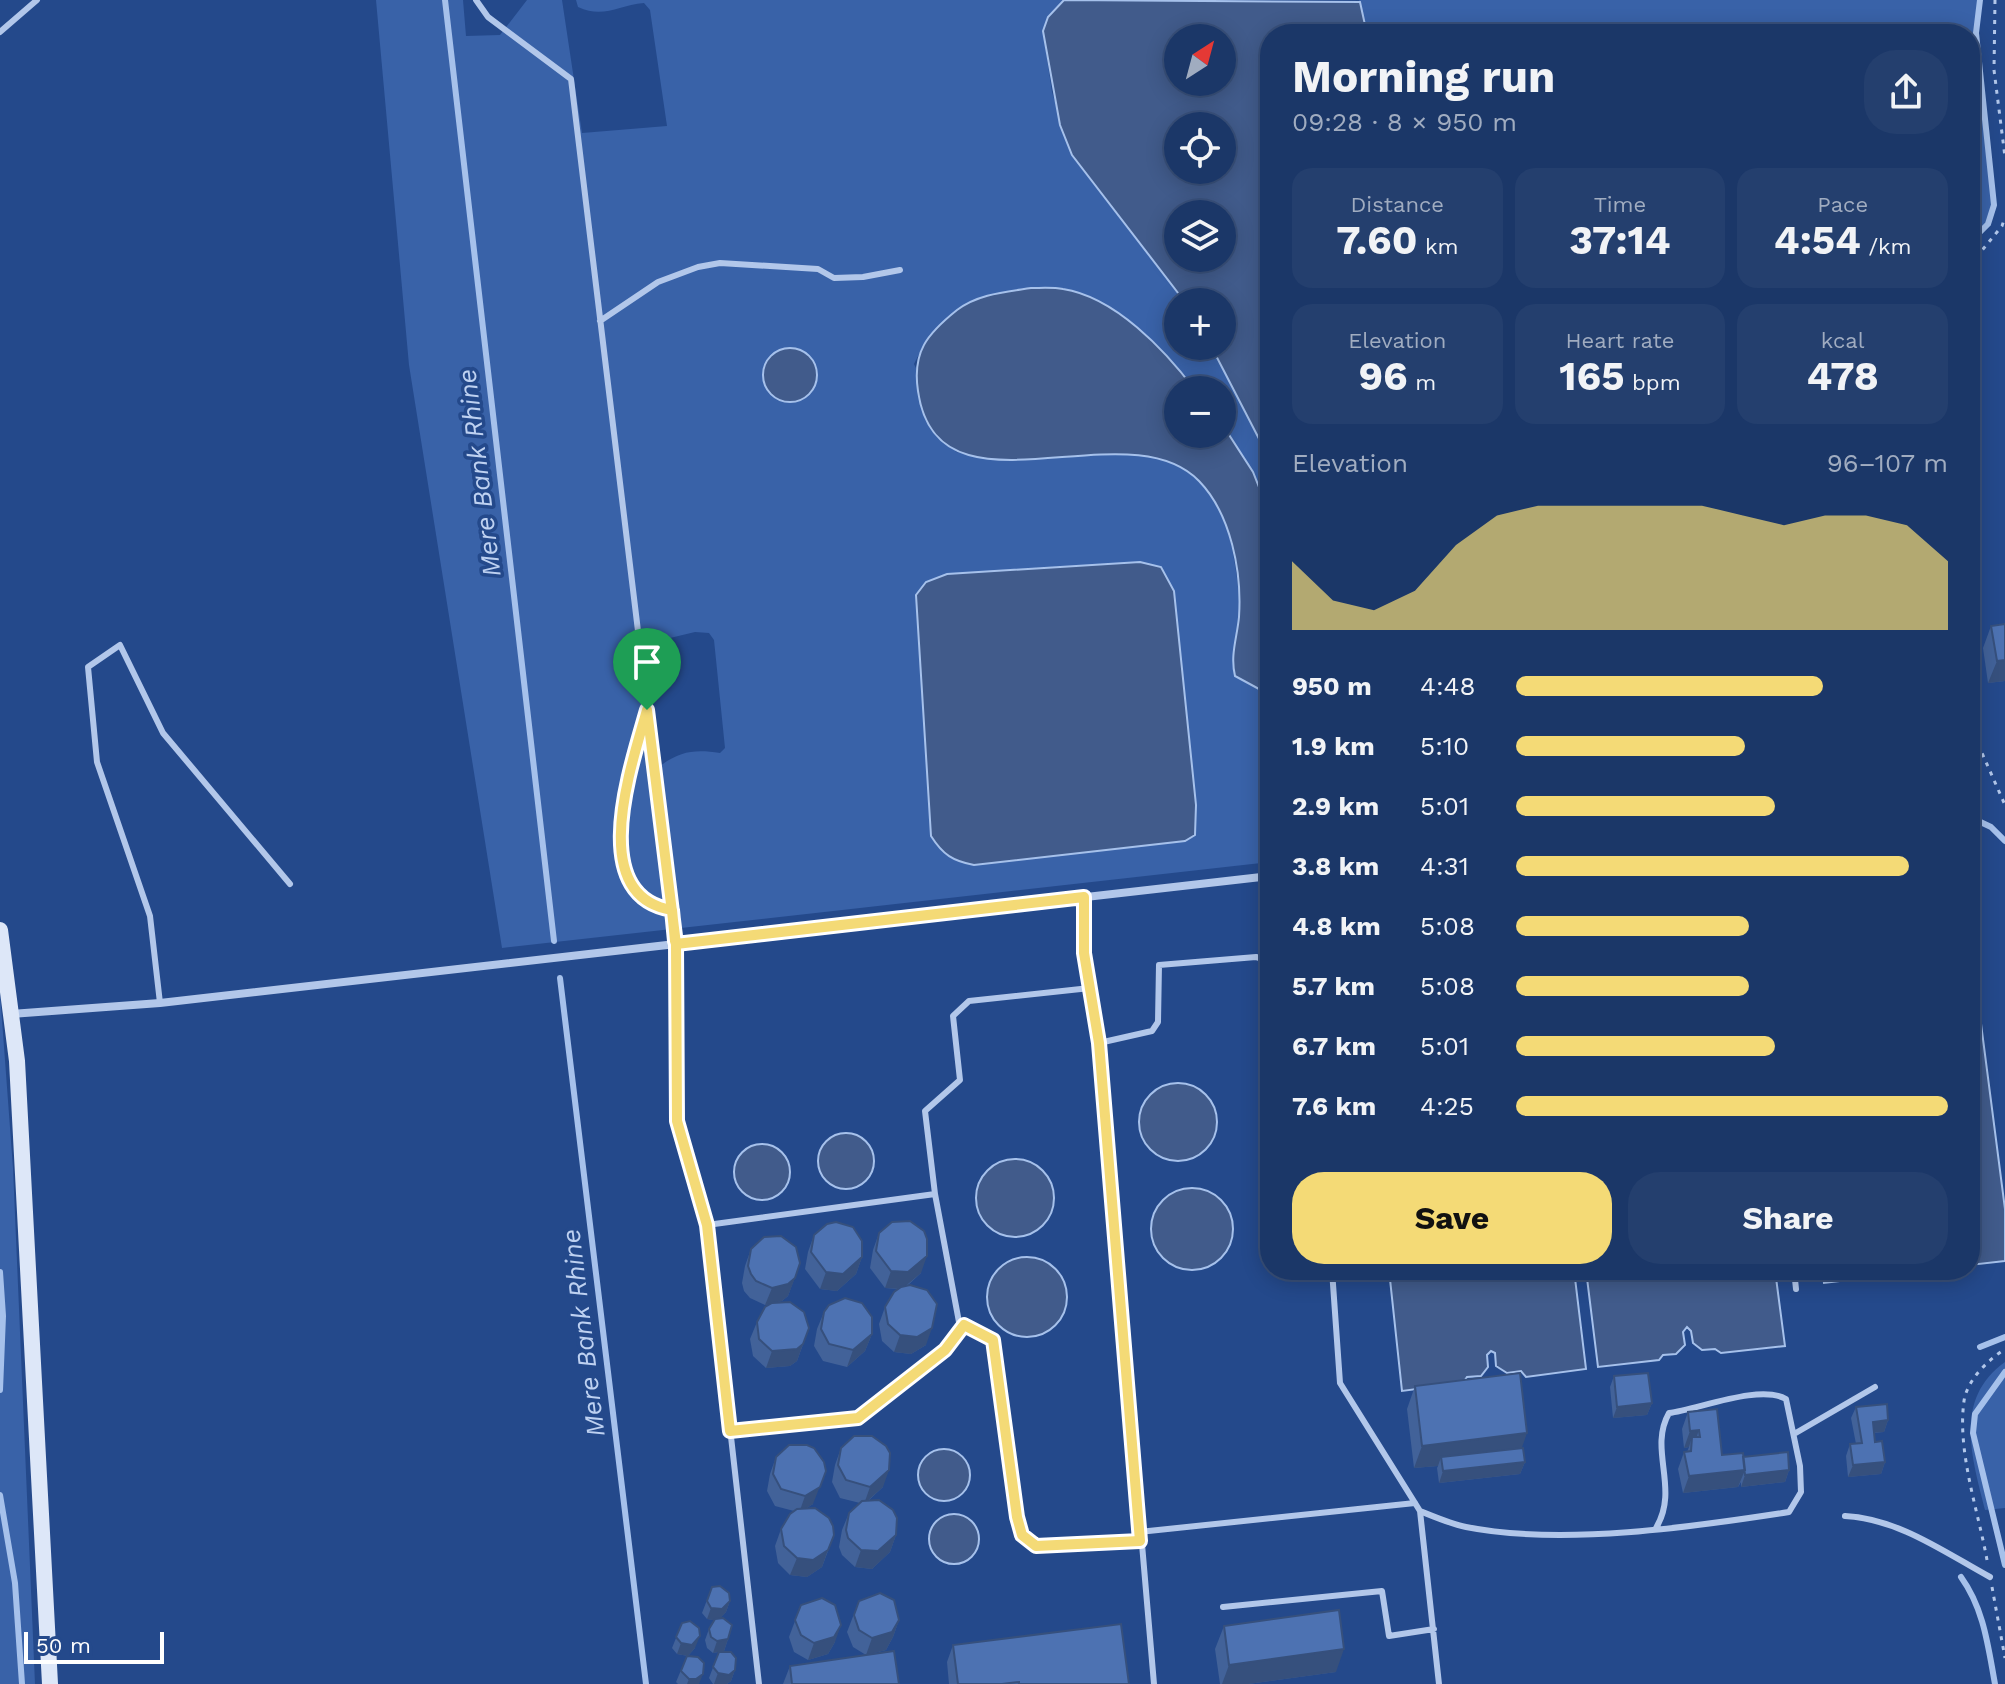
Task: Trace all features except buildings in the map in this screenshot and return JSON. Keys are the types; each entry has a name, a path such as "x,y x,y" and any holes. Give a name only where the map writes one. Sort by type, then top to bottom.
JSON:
{"street":[{"path":"11,1014 160,1003 1260,877"},
{"path":"0,930 11,1014 25,1200 50,1684"}],"lane":[{"path":"0,32 37,0"},
{"path":"476,0 488,17 571,79 676,944 677,1121 707,1225 759,1684"},
{"path":"600,321 658,282 698,267 720,263 818,269 834,278 900,270"},
{"path":"160,1003 150,916 97,762 88,667 120,645 163,733 290,884"},
{"path":"647,710 623,797 620,848 632,887 650,906 672,910"},
{"path":"1084,897 1084,953 1099,1043 1154,1684"},
{"path":"1099,1043 1152,1031 1158,1022 1159,965 1260,958"},
{"path":"1090,988 969,1001 953,1016 960,1080 925,1111 935,1194 959,1322 993,1340 1022,1535 1036,1546 1140,1541"},
{"path":"707,1225 935,1194"},
{"path":"1333,1280 1340,1383 1420,1511 1439,1684"},
{"path":"1795,1280 1796,1289"},
{"path":"730,1431 858,1418 945,1350 964,1325"},
{"path":"1794,1434 1875,1387"},
{"path":"1420,1511 1466,1527 1595,1534 1656,1528 1789,1512 1801,1492 1786,1399 1776,1393 1716,1400 1703,1408 1669,1413 1661,1428 1667,1509 1656,1528"},
{"path":"1139,1532 1415,1503"},
{"path":"1845,1516 1871,1517 1897,1527 1990,1577"},
{"path":"1223,1607 1382,1591 1389,1636 1434,1629"}],"path":[{"path":"1995,0 1994,70 2005,157"},
{"path":"1980,253 2002,226 2005,217"},
{"path":"1980,749 2005,805"},
{"path":"2005,1349 1979,1371 1964,1399 1965,1442 2005,1658"}],"shaded area":[{"path":"376,0 463,0 466,36 500,35 527,0 562,0 582,133 667,126 650,10 644,3 596,12 578,7 576,0 1064,0 1048,17 1043,31 1052,92 1072,156 1174,288 1164,288 1164,354 1132,324 1108,308 1055,290 1026,289 980,299 956,312 937,329 914,364 956,452 1017,460 1117,454 1148,456 1176,464 1200,479 1218,505 1236,571 1239,616 1233,661 1235,676 1260,690 1260,863 502,948 409,365","holes":["916,595 1195,835 1185,841 974,865 931,836","695,632 709,633 714,640 725,748 720,753 695,751 681,754 660,766 645,644"]},
{"path":"1064,0 1360,2 1365,24 1260,24 1260,441 1236,394 1236,376 1227,376 1218,360 1236,360 1236,288 1174,288 1072,155 1060,125 1043,31 1048,17"},
{"path":"1359,0 1980,0 1977,24 1365,24"},
{"path":"1980,71 1994,205 1988,224 1980,232"},
{"path":"1031,288 1059,288 1101,303 1120,314 1154,343 1164,353 1164,360 1171,360 1184,376 1164,376 1164,448 1236,446 1260,490 1260,690 1235,676 1234,654 1239,617 1236,563 1227,527 1210,494 1199,481 1167,461 1127,454 996,459 960,452 933,431 918,391 917,365 920,355 937,327 974,300"},
{"path":"790,348 809,356 817,375 809,394 790,402 771,394 763,375 771,356"},
{"path":"1169,360 1218,360 1227,376 1183,376"},
{"path":"1236,394 1260,441 1260,490 1236,446"},
{"path":"1140,562 1161,567 1174,591 1196,805 1195,835 1185,841 974,865 949,856 931,836 916,595 926,582 947,574"},
{"path":"0,993 13,1168 35,1684 0,1684"},
{"path":"1980,1016 2005,1209 2005,1261 1980,1264"},
{"path":"1178,1083 1193,1086 1206,1094 1214,1107 1217,1122 1214,1137 1206,1150 1193,1158 1178,1161 1163,1158 1150,1150 1142,1137 1139,1122 1142,1107 1150,1094 1163,1086"},
{"path":"846,1133 866,1141 874,1161 866,1181 846,1189 826,1181 818,1161 826,1141"},
{"path":"762,1144 782,1152 790,1172 782,1192 762,1200 742,1192 734,1172 742,1152"},
{"path":"1007,1159 1023,1159 1037,1165 1048,1176 1054,1198 1048,1220 1037,1231 1023,1237 1007,1237 993,1231 982,1220 976,1206 976,1190 982,1176 993,1165"},
{"path":"1192,1188 1208,1192 1221,1200 1229,1213 1233,1229 1229,1245 1221,1258 1208,1266 1192,1270 1176,1266 1163,1258 1155,1245 1151,1229 1155,1213 1163,1200 1176,1192"},
{"path":"1027,1257 1042,1260 1055,1269 1064,1282 1067,1297 1064,1312 1055,1325 1042,1334 1027,1337 1012,1334 999,1325 990,1312 987,1297 990,1282 999,1269 1012,1260"},
{"path":"1390,1280 1575,1280 1586,1369 1526,1377 1521,1371 1507,1373 1496,1366 1495,1353 1491,1351 1487,1355 1488,1367 1481,1376 1467,1377 1463,1383 1402,1391"},
{"path":"1587,1280 1776,1280 1785,1346 1721,1353 1715,1349 1702,1350 1693,1343 1687,1327 1683,1332 1685,1345 1676,1354 1663,1355 1659,1360 1598,1367"},
{"path":"2005,1362 2005,1508 1985,1510 1972,1450 1972,1411 1978,1393"},
{"path":"944,1449 963,1456 970,1475 963,1494 944,1501 925,1494 918,1475 925,1456"},
{"path":"954,1514 972,1521 979,1539 972,1557 954,1564 936,1557 929,1539 936,1521"}],"waterway":[{"name":"Mere Bank Rhine","path":"445,0 554,941"},
{"path":"1977,24 1980,0"},
{"path":"1980,71 1994,205 1988,224 1980,232"},
{"path":"1980,822 1991,827 2005,841"},
{"name":"Mere Bank Rhine","path":"560,978 646,1684"},
{"path":"0,1272 3,1316 0,1390"},
{"path":"1980,1347 2005,1337"},
{"path":"2005,1372 1975,1414 1973,1433 2005,1565"},
{"path":"0,1495 15,1583 22,1684"},
{"path":"1961,1577 1980,1615 1995,1684"}],"route":[{"path":"647,710 623,797 620,848 632,887 650,906 672,910 675,941 676,944 1084,897 1084,953 1099,1043 1140,1541 1036,1546 1022,1535 993,1340 964,1325 945,1350 858,1418 730,1431 707,1225 677,1121 676,944 672,910 647,710"}]}
